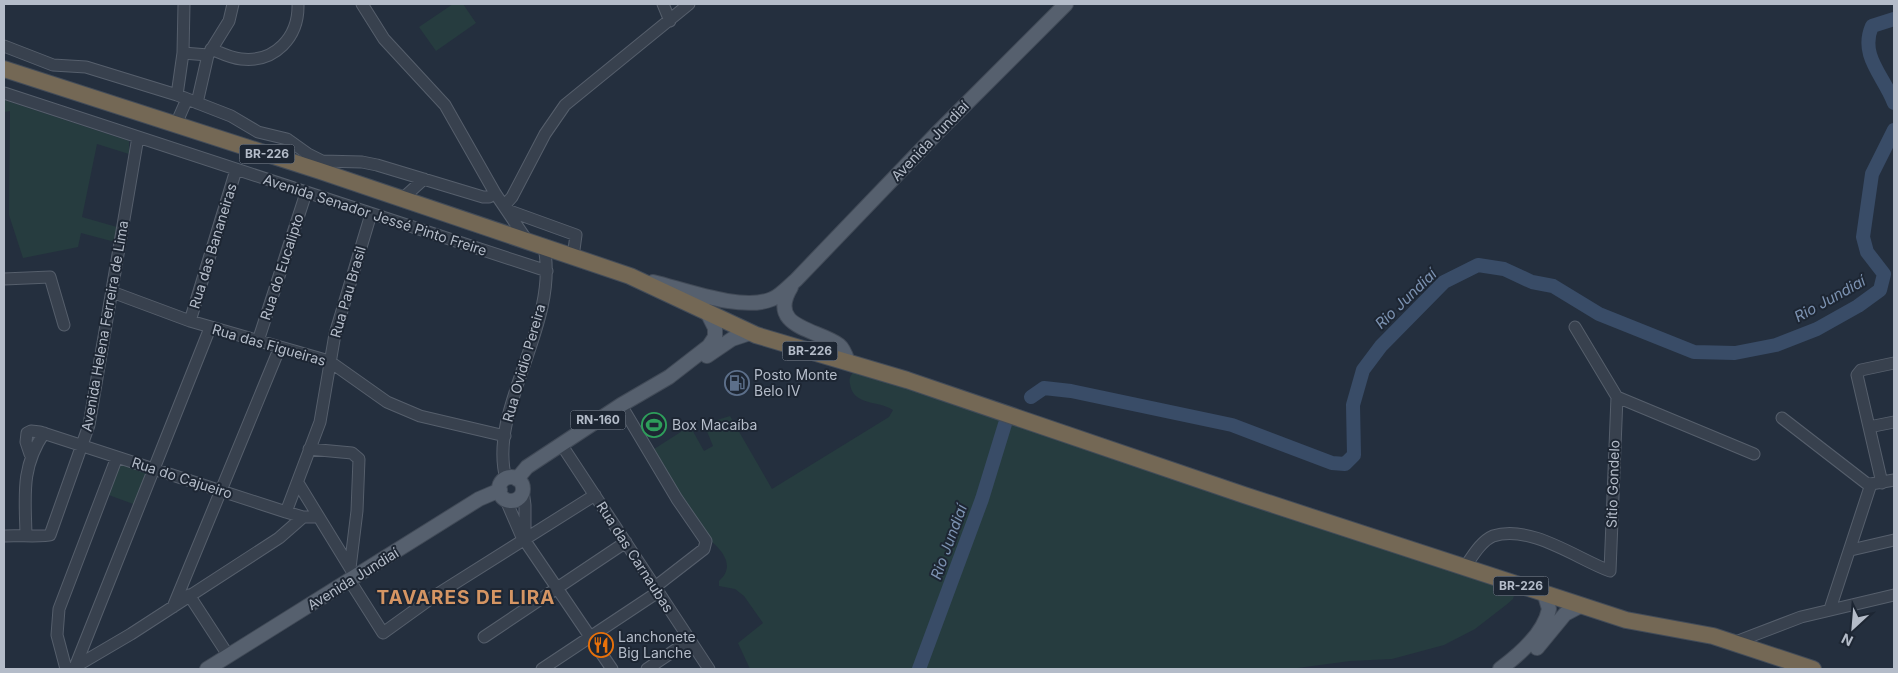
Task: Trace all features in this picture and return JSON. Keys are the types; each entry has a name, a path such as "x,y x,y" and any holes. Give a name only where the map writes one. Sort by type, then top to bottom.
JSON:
{"highway":[{"name":"BR-226","path":"4,69 176,124 321,166 402,199 630,276 750,333 848,362 1044,426 1253,498 1640,624 1703,634 1813,669"}],"main road":[{"name":"Avenida Jundiaí","path":"630,276 712,297 748,303 773,299 796,280 938,132 1066,4"},
{"name":"Avenida Jundiaí","path":"796,280 785,300 785,310 789,317 806,331 837,344 845,353 848,362"},
{"name":"Avenida Jundiaí","path":"207,669 352,575 479,499 510,487 527,467 684,366 713,341 715,328 708,314"},
{"name":"Avenida Jundiaí","path":"684,366 700,360 732,339 750,333"},
{"path":"1514,669 1536,648 1549,625 1549,610 1544,592"},
{"path":"1500,669 1549,625 1582,605"}],"street":[{"path":"184,4 183,53 187,99"},
{"path":"176,124 210,52 229,22 233,4"},
{"path":"183,53 210,52 242,59 255,59 270,54 282,46 292,35 297,20 298,4"},
{"path":"362,4 384,39 445,104 495,193 528,242"},
{"path":"663,4 670,21"},
{"path":"506,208 545,134 565,105 670,21 688,4"},
{"path":"4,46 60,67 86,67 187,99 231,116 258,132 286,139 321,166 362,162 483,197 489,197 495,193"},
{"path":"27,77 34,58"},
{"name":"Avenida Senador Jessé Pinto Freire","path":"4,93 306,194 547,271"},
{"name":"Avenida Helena Ferreira de Lima","path":"26,534 46,537 51,534 89,425 138,138"},
{"name":"Rua das Bananeiras","path":"190,322 236,170"},
{"path":"402,199 424,179"},
{"name":"Rua do Eucalipto","path":"258,342 306,194"},
{"path":"506,208 576,235 573,257"},
{"name":"Rua Pau Brasil","path":"286,512 320,422 329,361 341,308 371,214"},
{"name":"Rua Ovidio Pereira","path":"510,487 503,457 505,436 511,408 538,325 547,271 544,247"},
{"path":"4,279 50,277 64,325"},
{"name":"Rua das Figueiras","path":"112,292 190,322 329,361 373,393 403,410 437,422 505,436"},
{"path":"1575,327 1616,397 1754,454"},
{"name":"Rua das Bananeiras","path":"71,669 210,328"},
{"path":"174,607 220,490 280,347"},
{"path":"1830,609 1876,484 1870,427 1857,375 1861,370 1894,363"},
{"name":"Sítio Gondelo","path":"1465,567 1487,540 1493,536 1512,534 1539,539 1566,550 1590,564 1610,571 1616,397"},
{"path":"542,669 590,638 657,590 704,549 707,543 621,405"},
{"path":"1782,418 1864,482 1876,484 1894,480"},
{"path":"1870,427 1894,422"},
{"name":"Rua do Cajueiro","path":"30,454 27,446 27,433 31,431 81,445 286,512 303,517 318,517"},
{"path":"4,536 26,534 26,477 30,454 45,434"},
{"name":"Rua das Carnaubas","path":"561,444 709,669"},
{"path":"309,449 348,452 355,454 359,459 352,575"},
{"path":"117,457 59,609 57,635 71,669 174,607 189,595 280,538 303,517"},
{"path":"298,483 352,575 383,633 433,597 594,495"},
{"path":"510,487 514,523 612,669"},
{"path":"510,487 525,505 525,540"},
{"path":"1851,550 1894,540"},
{"path":"484,637 626,542"},
{"path":"189,595 228,655"},
{"path":"1733,643 1779,624 1830,609 1894,595"},
{"path":"647,669 690,640"}],"green space":[{"path":"453,4 463,4 476,23 436,51 419,27"},
{"path":"4,100 129,141 129,154 97,144 82,217 117,227 115,242 81,233 78,247 23,258 9,215 10,111 4,112"},
{"path":"859,368 1519,580 1513,599 1475,629 1444,645 1392,659 1350,661 1290,669 750,669 738,643 763,623 744,596 735,589 719,586 719,581 727,568 724,556 714,544 702,535 651,451 690,426 704,451 713,446 704,424 730,416 772,489 889,417 893,410 867,402 856,396 852,391 850,376"},
{"path":"117,461 148,469 136,505 106,494"}],"waterway":[{"name":"Rio Jundiaí","path":"1894,19 1872,26 1869,37 1869,47 1874,66 1894,103"},
{"name":"Rio Jundiaí","path":"1031,397 1044,388 1071,391 1232,425 1332,463 1345,464 1354,455 1353,405 1363,370 1381,346 1444,282 1478,265 1504,269 1532,282 1553,286 1599,314 1694,352 1735,353 1776,345 1817,329 1858,306 1880,290 1884,274 1867,252 1863,237 1872,174 1894,130"},
{"name":"Rio Jundiaí","path":"919,669 982,499 1005,424"}],"place":[{"name":"Posto Monte Belo IV","path":"737,383"},
{"name":"Box Macaíba","path":"654,425"},
{"name":"Lanchonete Big Lanche","path":"601,645"}],"district":[{"name":"TAVARES DE LIRA","path":"466,597"}]}
